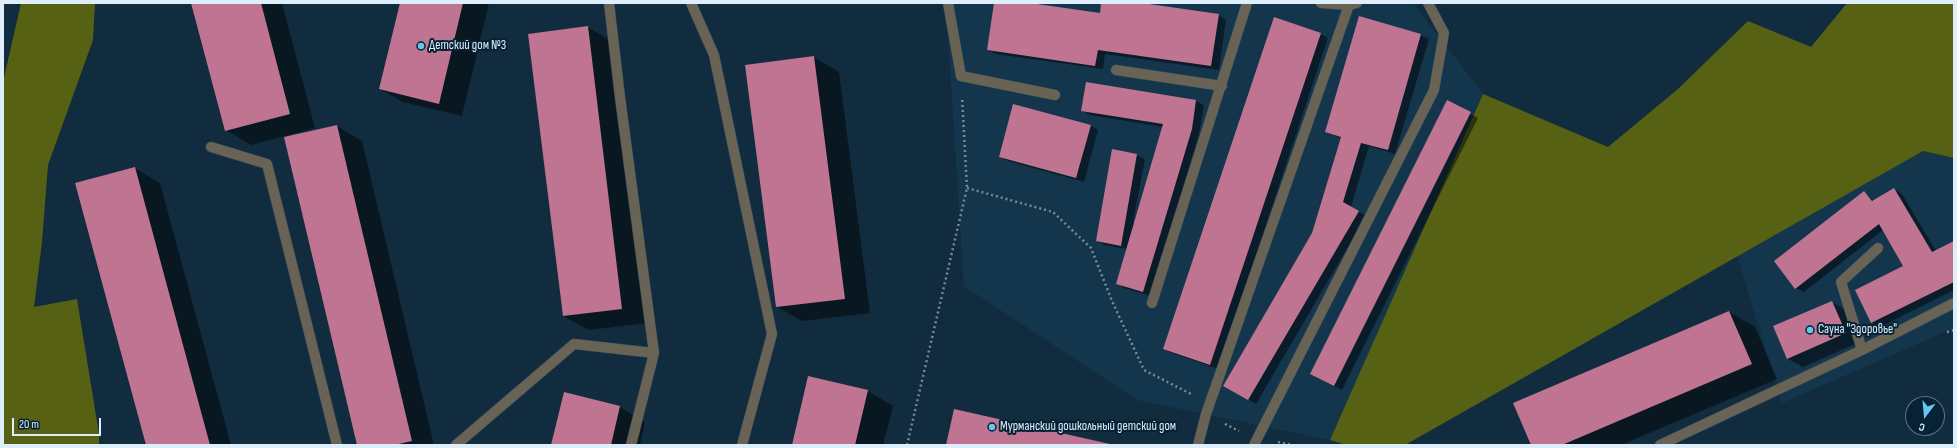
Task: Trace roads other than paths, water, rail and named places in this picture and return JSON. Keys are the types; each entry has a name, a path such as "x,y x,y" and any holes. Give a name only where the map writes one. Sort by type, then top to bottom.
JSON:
{"lane":[{"path":"609,3 654,353 631,445"},
{"path":"691,3 714,55 772,334 742,445"},
{"path":"948,3 960,76 1055,95"},
{"path":"1152,303 1222,86 1247,3"},
{"path":"1198,445 1206,414 1353,4 1321,3"},
{"path":"1254,445 1434,90 1444,33 1428,3"},
{"path":"1116,70 1222,86"},
{"path":"211,147 267,164 337,445"},
{"path":"1862,350 1841,282 1878,248"},
{"path":"1660,445 1862,350 1954,303"},
{"path":"456,445 574,344 654,353"}],"place":[{"name":"Детский дом №3","path":"421,46"},
{"name":"Сауна \"Здоровье\"","path":"1810,330"},
{"name":"Мурманский дошкольный детский дом","path":"992,427"}]}
